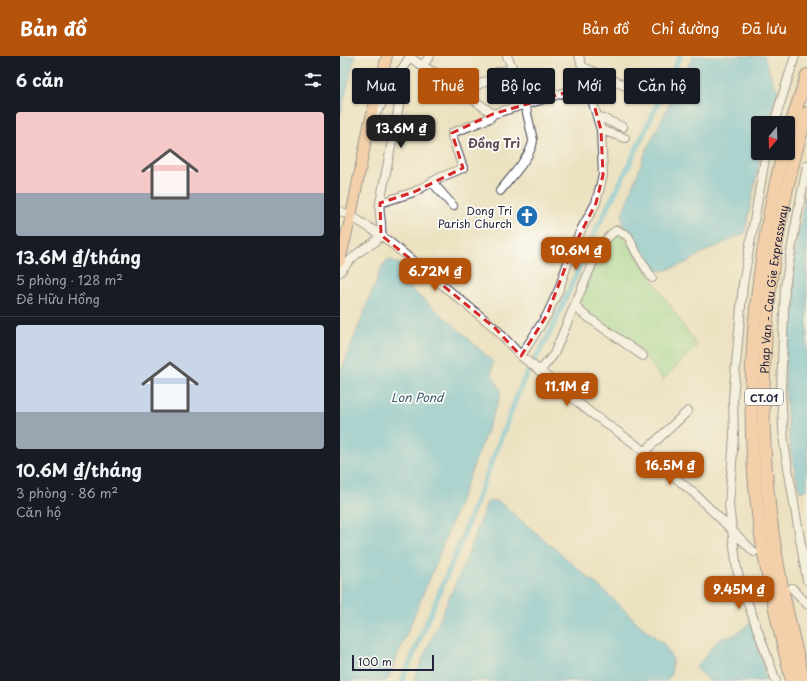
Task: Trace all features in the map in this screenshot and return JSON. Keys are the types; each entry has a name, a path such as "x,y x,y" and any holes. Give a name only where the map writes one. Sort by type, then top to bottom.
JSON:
{"highway":[{"path":"794,116 807,75"},
{"name":"Phap Van - Cau Gie Expressway","path":"804,681 789,624 774,539 766,467 764,380 768,312 774,257 787,186 807,113"},
{"name":"Phap Van - Cau Gie Expressway","path":"781,160 774,188 761,261 753,343 752,414 754,474 762,543 776,620 792,681"}],"main road":[{"path":"340,261 351,216 369,124 387,56"}],"street":[{"path":"403,68 410,56 426,68"},
{"path":"422,66 430,56"},
{"path":"479,85 496,78 494,73 513,69 507,56"},
{"path":"579,56 582,67 624,85"},
{"path":"776,116 795,56"},
{"path":"369,124 381,104"},
{"path":"340,272 362,250 376,242 381,235 382,230 379,216 380,202 399,104"},
{"path":"478,104 493,114"},
{"path":"380,202 414,192 463,168 452,133 490,118 493,114 525,104 533,145 520,166 500,192"},
{"path":"523,357 547,315 561,282 572,250 596,203 603,175 601,130 594,104"},
{"path":"597,116 623,126"},
{"path":"601,130 625,138"},
{"path":"765,160 745,266 742,292 733,399 734,436 729,505 740,584 776,681"},
{"path":"807,166 785,287 781,389 784,444 807,580"},
{"path":"432,182 453,206"},
{"path":"340,211 351,216 381,235 495,328 537,369 591,413 635,444 695,494 754,552"},
{"path":"537,369 554,354 599,250 611,234 617,230 628,236 652,278"},
{"path":"575,305 582,313 643,356"},
{"path":"644,452 688,411"},
{"path":"792,588 807,604"}],"highlighted area":[{"path":"588,83 601,130 603,175 596,203 572,250 547,315 521,356 495,328 381,235 380,203 414,192 463,168 452,133 493,114 568,92"}],"green space":[{"path":"617,232 624,237 697,346 663,380 640,350 586,312 577,303 609,238"}],"water":[{"path":"340,56 355,56 352,68 340,117"},
{"path":"693,56 764,56 772,79 778,90 771,116 751,116 751,160 760,160 745,233 702,253 689,262 664,271 651,270 623,226 622,214 646,151 669,104 700,104 700,68 687,68"},
{"path":"806,191 807,489 800,492 790,449 785,387 786,326 794,258"},
{"name":"Lon Pond","path":"387,260 391,260 409,269 406,279 408,287 454,325 493,362 492,374 499,387 500,397 435,566 387,681 340,681 340,374 382,266"},
{"path":"496,501 502,504 608,594 641,626 664,644 673,660 671,675 667,681 413,681 467,557 487,502"},
{"path":"751,622 767,681 709,681 696,668 719,639 733,636"}],"waterway":[{"path":"402,681 457,551 523,381 551,331 595,232 627,169 680,56"}],"place":[{"name":"Dong Tri Parish Church","path":"527,216"}],"district":[{"name":"Đồng Trì","path":"494,143"}]}
